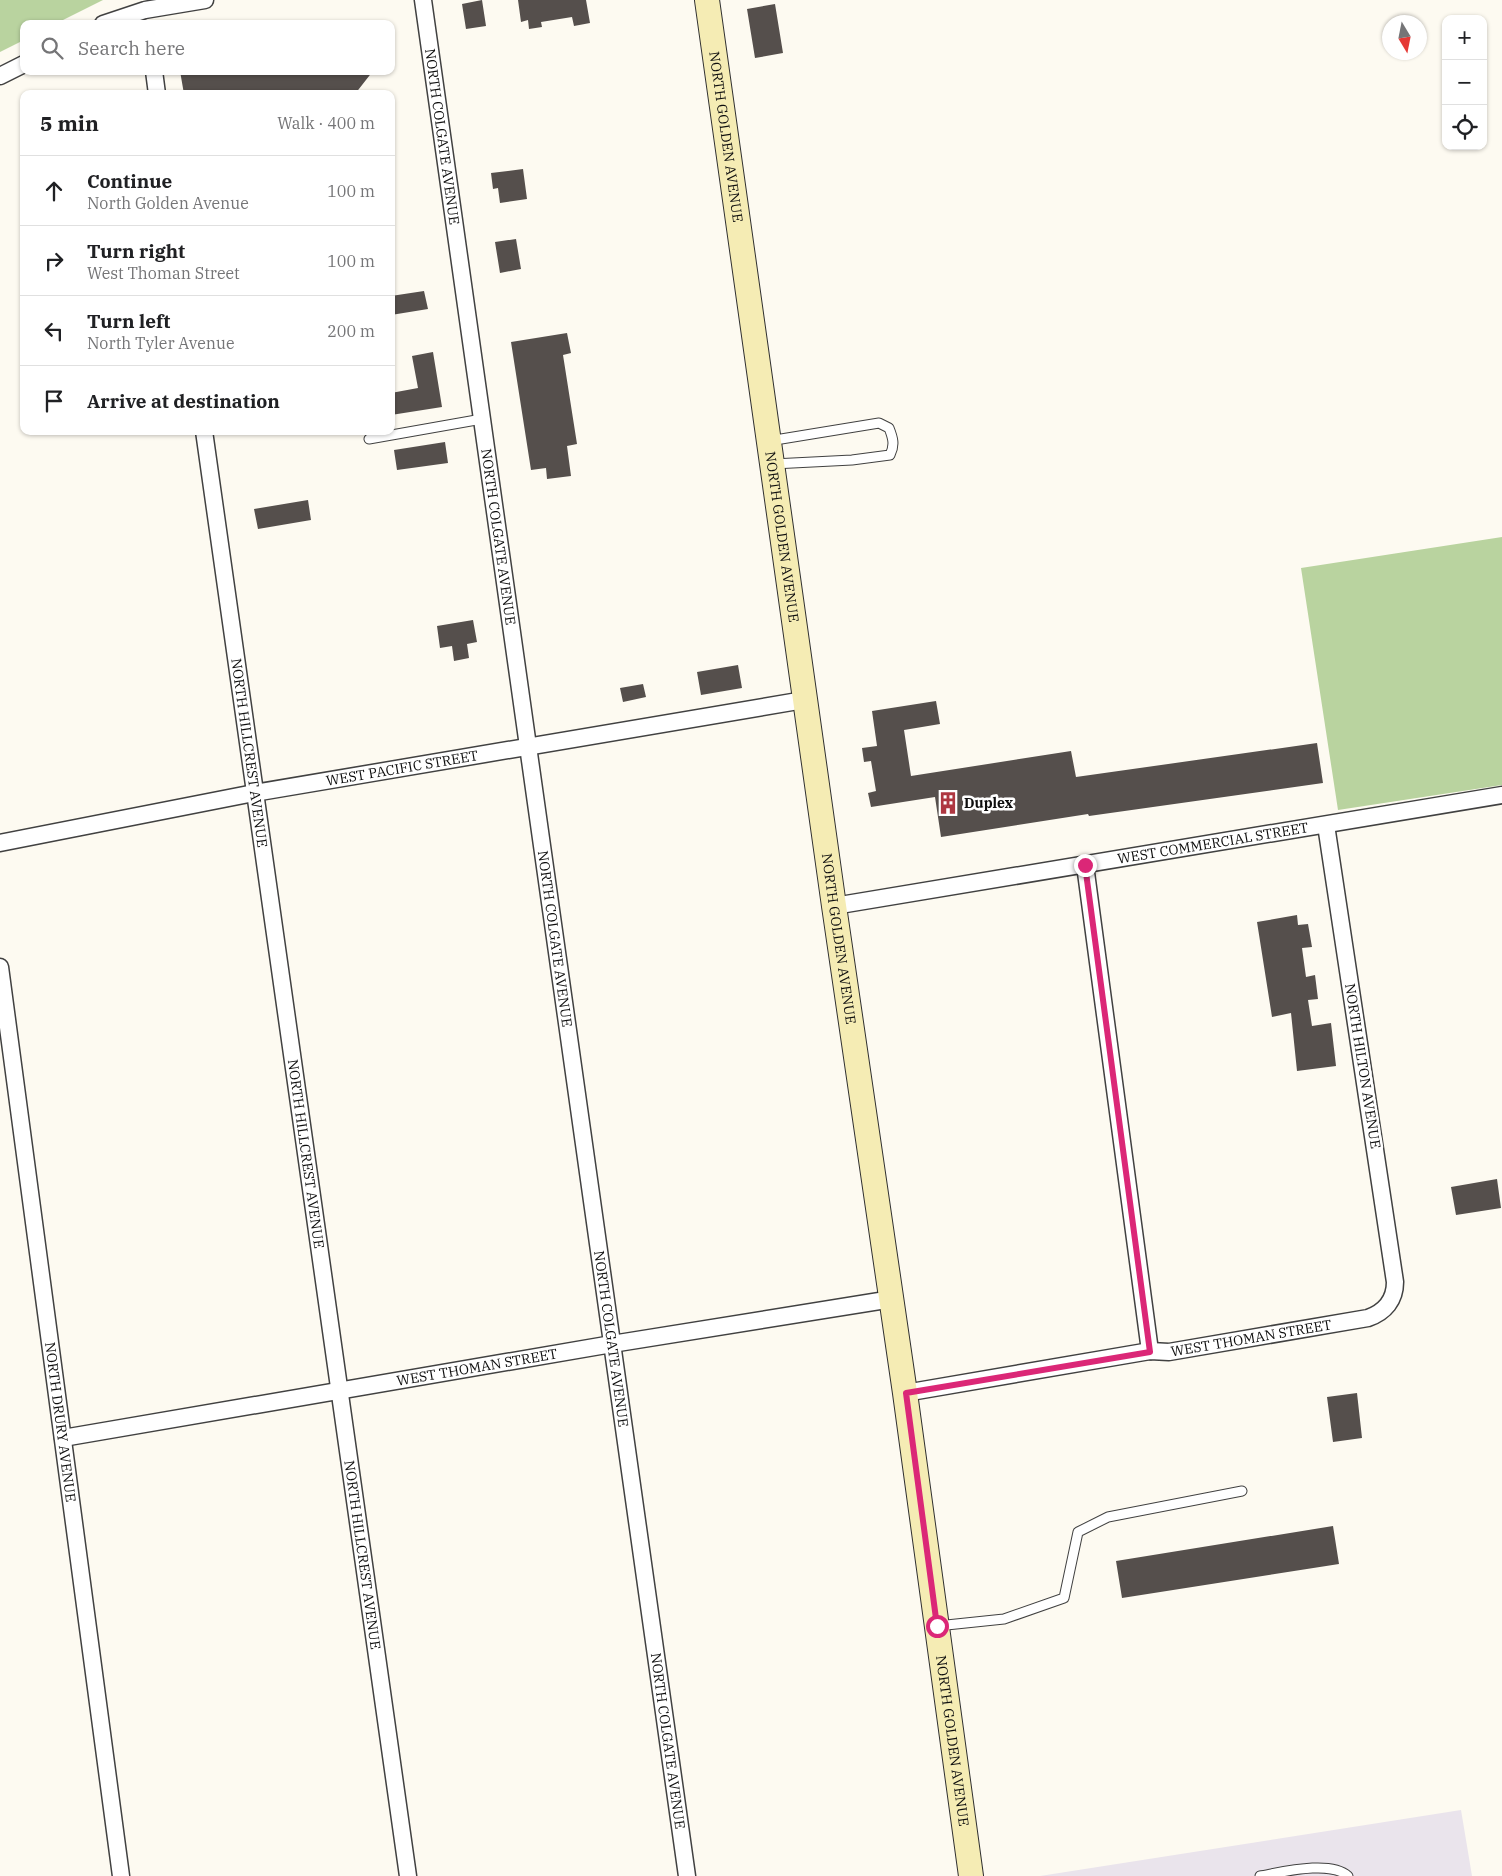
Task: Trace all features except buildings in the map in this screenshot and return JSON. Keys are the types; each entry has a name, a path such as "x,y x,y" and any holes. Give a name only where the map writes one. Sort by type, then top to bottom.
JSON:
{"street":[{"path":"128,20 146,17 205,0"},
{"name":"NORTH COLGATE AVENUE","path":"423,0 687,1876"},
{"name":"NORTH GOLDEN AVENUE","path":"707,0 804,700 906,1393 971,1876"},
{"path":"0,76 20,66"},
{"path":"155,75 156,90"},
{"name":"NORTH HILLCREST AVENUE","path":"205,435 408,1876"},
{"name":"WEST PACIFIC STREET","path":"0,843 254,793 804,700"},
{"name":"WEST COMMERCIAL STREET","path":"834,906 1502,795"},
{"name":"NORTH HILTON AVENUE","path":"1326,825 1395,1282 1394,1293 1387,1306"},
{"path":"1085,865 1150,1352"},
{"name":"NORTH DRURY AVENUE","path":"0,968 121,1876"},
{"name":"WEST THOMAN STREET","path":"64,1438 612,1344 892,1299"},
{"name":"WEST THOMAN STREET","path":"906,1393 1150,1352 1169,1352 1368,1318 1387,1306"}],"lane":[{"path":"395,434 482,419"},
{"path":"879,423 889,428 894,448 890,455 852,460 771,453 879,423"},
{"path":"369,439 392,435"},
{"path":"937,1626 1004,1619 1064,1598 1078,1532 1108,1516 1242,1490"},
{"path":"1260,1876 1327,1868 1343,1871 1348,1876"}],"shaded area":[{"path":"1461,1810 1472,1876 1040,1876"}],"green space":[{"path":"0,0 103,0 63,20 20,20 20,42 0,52"},
{"path":"1502,537 1502,785 1338,810 1301,568"}],"place":[{"name":"Duplex","path":"948,803"}],"route":[{"path":"937,1626 906,1393 1150,1352 1085,865"}]}
